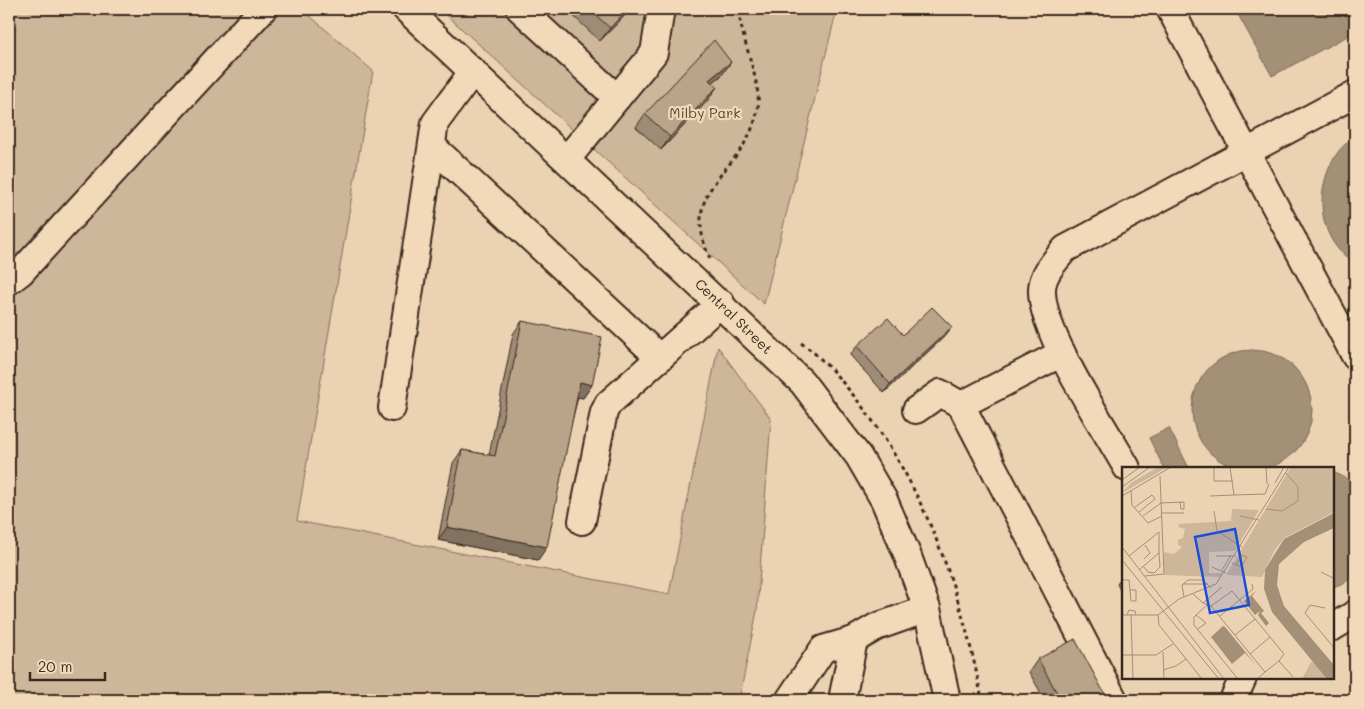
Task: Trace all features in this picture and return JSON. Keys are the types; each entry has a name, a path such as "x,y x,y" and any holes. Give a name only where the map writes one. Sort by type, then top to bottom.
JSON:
{"street":[{"path":"9,282 263,9"},
{"name":"Central Street","path":"406,9 721,303 802,382 859,457 884,500 907,554 927,609 947,700"},
{"path":"520,9 617,98"},
{"path":"566,159 654,53 661,9"},
{"path":"1170,9 1355,356"},
{"path":"392,408 435,123 473,71"},
{"path":"1126,467 1062,353 1045,314 1041,290 1048,270 1065,249 1355,94"},
{"path":"432,146 660,358"},
{"path":"582,521 604,412 608,404 721,303"},
{"path":"961,405 1062,353"},
{"path":"916,410 940,393 961,405 1114,700"},
{"path":"788,700 823,649 854,640 876,627 927,609"},
{"path":"1334,626 1355,614"},
{"path":"842,700 854,640"},
{"path":"1233,700 1243,679"}],"path":[{"path":"711,261 703,243 700,228 702,204 713,183 749,137 757,113 759,94 749,63 739,9"},
{"path":"794,339 826,363 859,402 888,442 942,550 962,612 982,700"}],"green space":[{"path":"9,9 302,9 373,71 297,521 669,594 718,347 771,419 757,611 739,700 9,700"},
{"name":"Milby Park","path":"440,9 837,9 764,304"}],"shaded area":[{"path":"1235,9 1355,9 1355,32 1272,76"},
{"path":"1355,135 1355,265 1340,251 1331,238 1323,215 1322,202 1323,190 1330,166 1338,152"},
{"path":"1240,351 1264,351 1285,360 1302,377 1311,398 1311,422 1302,443 1285,460 1270,467 1234,467 1219,460 1202,443 1193,422 1193,398 1202,377 1219,360"},
{"path":"1169,428 1188,467 1164,467 1149,438"},
{"path":"1334,472 1350,480 1355,485 1355,573 1346,582 1334,587"}],"building":[{"path":"589,9 628,9 610,28"},
{"path":"714,40 731,62 709,80 717,87 670,137 645,114"},
{"path":"932,307 952,327 890,384 857,346 888,318 903,335"},
{"path":"522,321 602,337 592,385 580,382 547,547 447,527 462,450 495,456"},
{"path":"1075,639 1108,700 1061,700 1038,659"}]}
